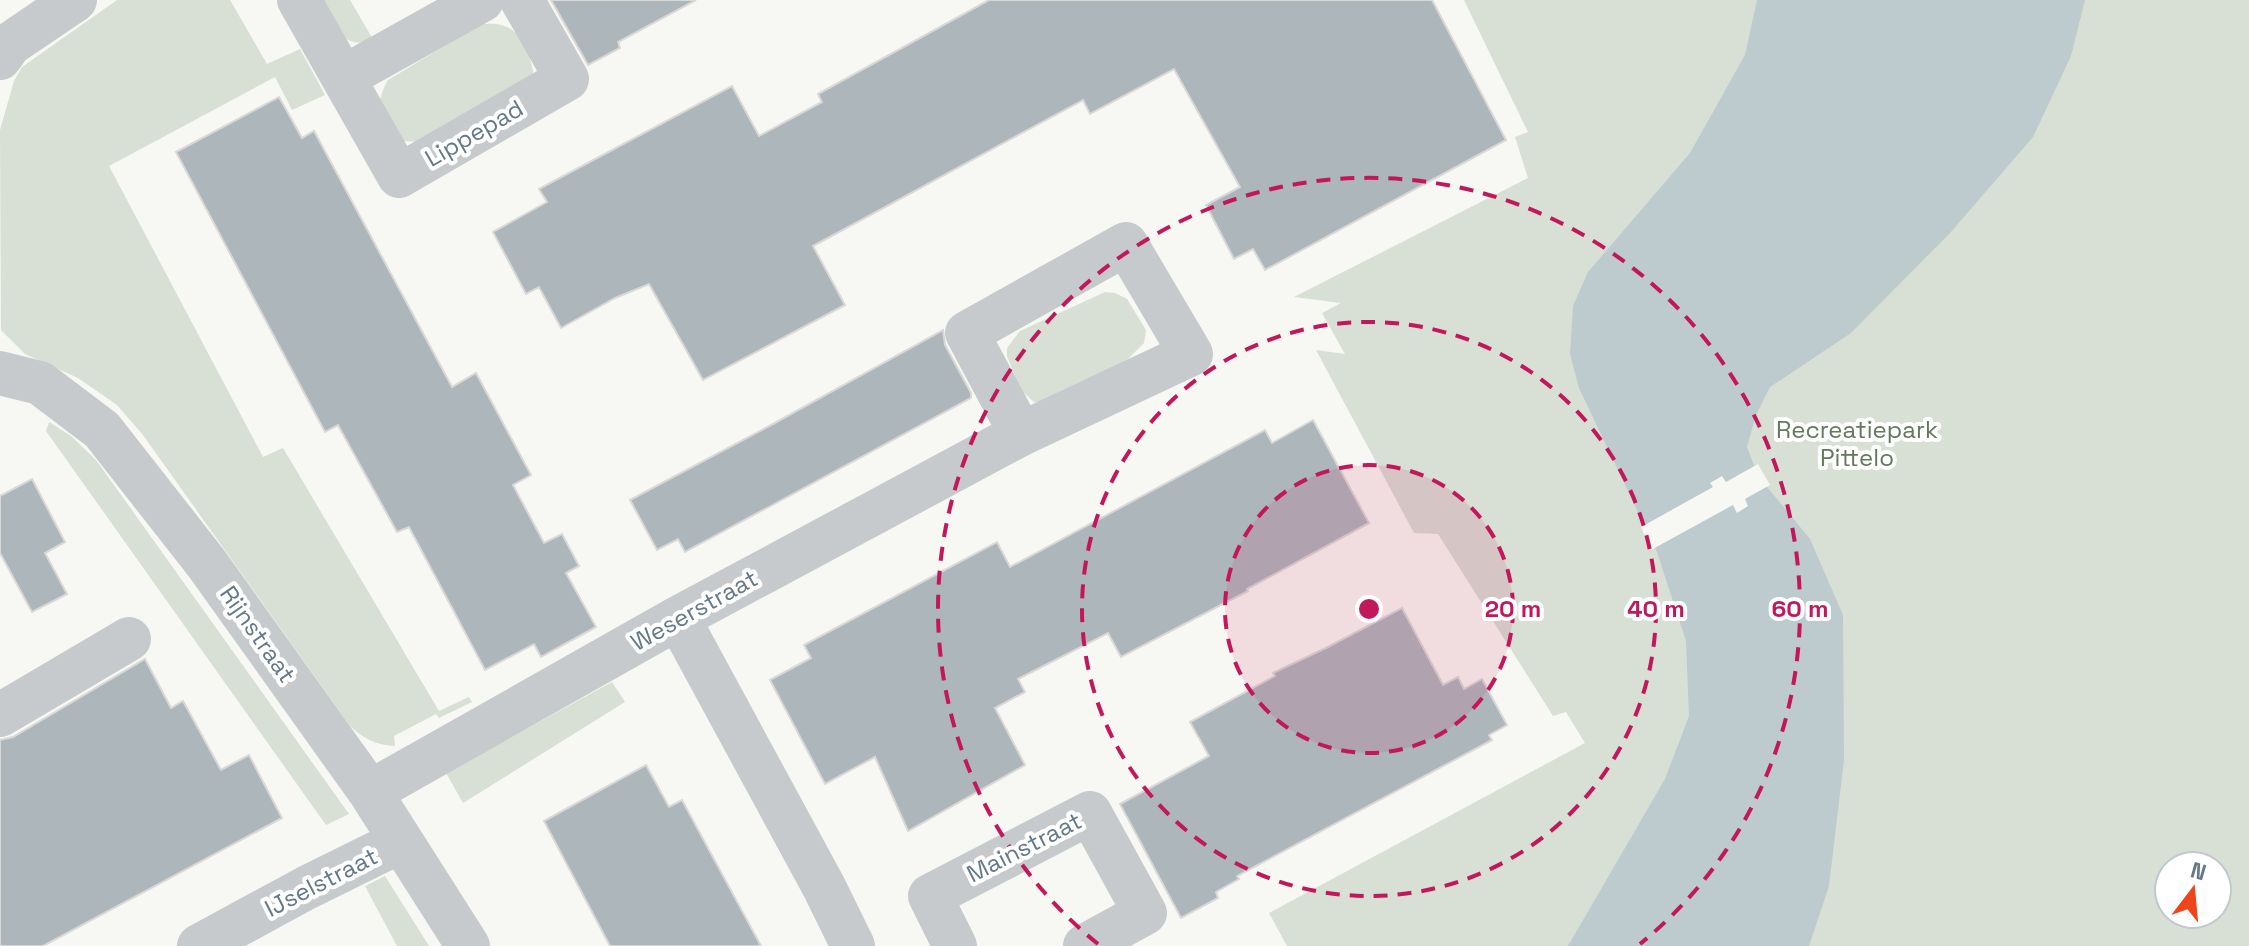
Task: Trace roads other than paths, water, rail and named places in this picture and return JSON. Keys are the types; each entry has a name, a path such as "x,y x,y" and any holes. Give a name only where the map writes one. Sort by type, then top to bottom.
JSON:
{"street":[{"path":"0,58 10,44 75,0"},
{"name":"Lippepad","path":"299,0 399,176 567,79 522,0"},
{"path":"344,77 482,0"},
{"name":"Weserstraat","path":"370,792 678,618 1021,434 1191,354 1126,244 967,333 1021,434"},
{"name":"Rijnstraat","path":"0,373 40,383 102,430 207,564 370,792 468,946"},
{"path":"678,618 853,946"},
{"path":"0,715 129,639"},
{"name":"Mainstraat","path":"955,946 930,896 1090,813 1145,913 1085,946"},
{"name":"IJselstraat","path":"199,946 401,841"}],"park label":[{"name":"Recreatiepark Pittelo","path":"1857,443"}]}
